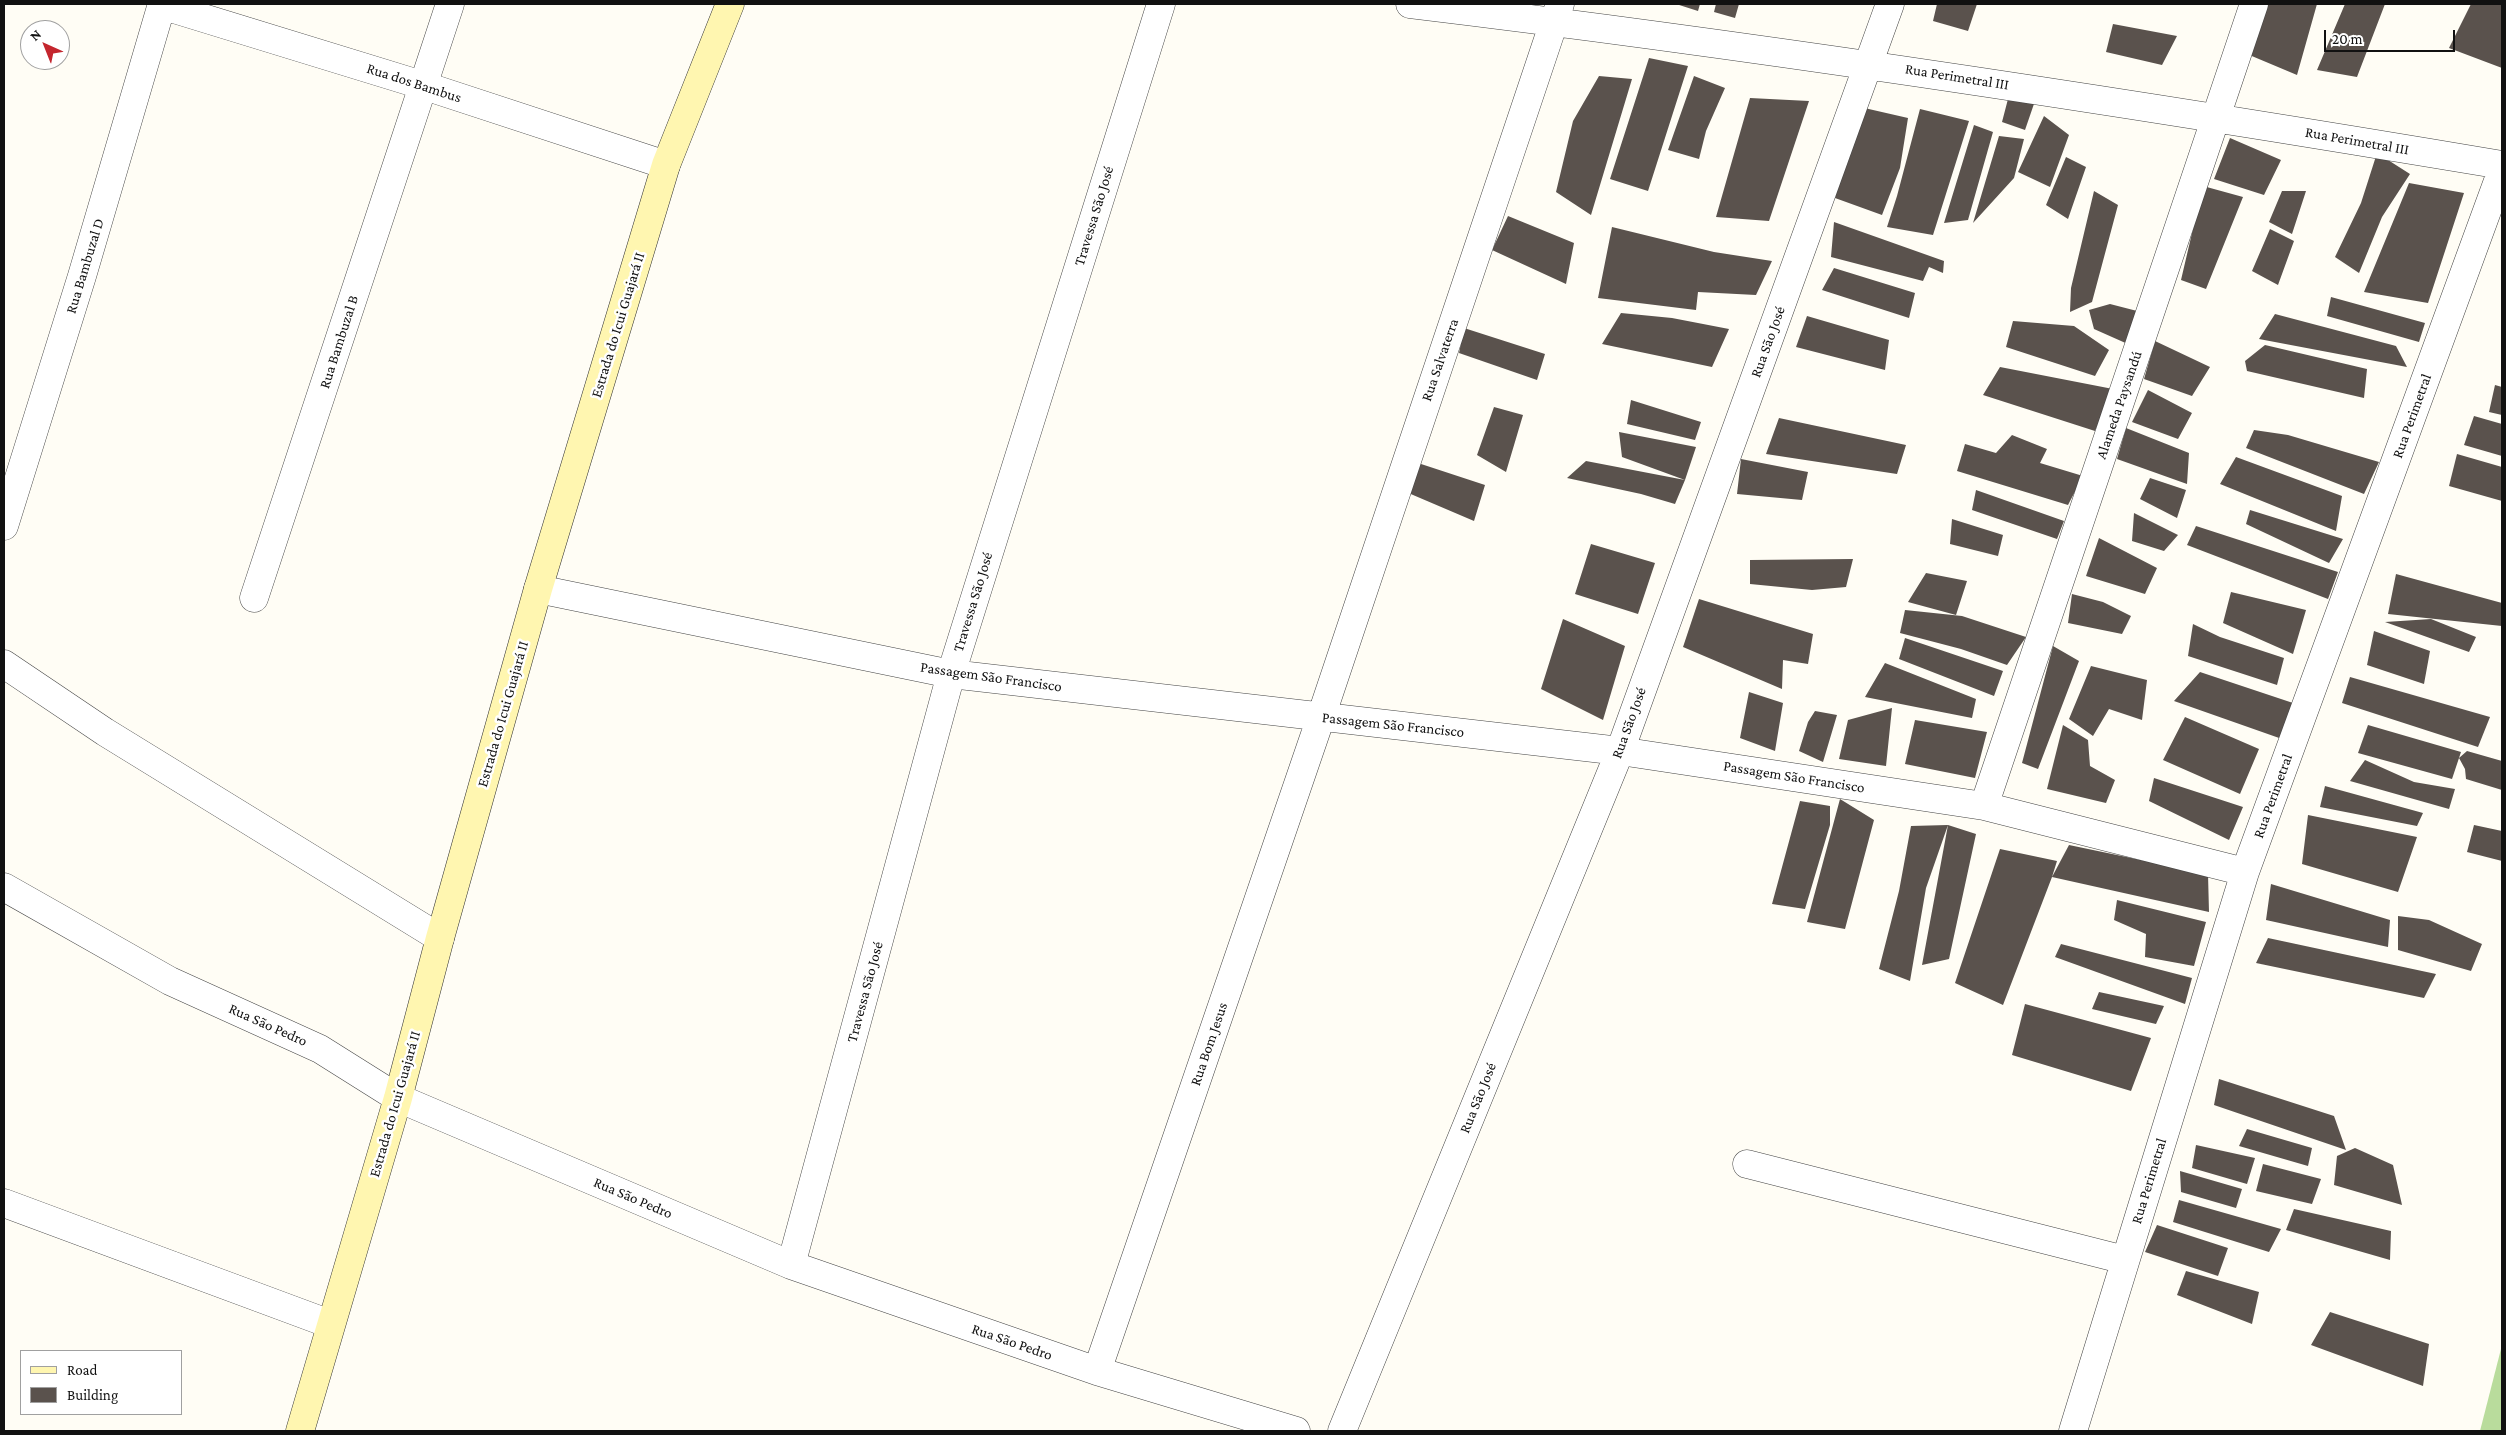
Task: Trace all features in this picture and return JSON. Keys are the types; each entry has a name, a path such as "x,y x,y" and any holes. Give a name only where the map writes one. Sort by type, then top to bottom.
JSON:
{"main road":[{"name":"Estrada do Icui Guajará II","path":"300,1431 398,1098 440,938 538,589 666,165 730,4"}],"street":[{"name":"Rua dos Bambus","path":"162,4 425,86 666,165"},
{"name":"Rua Bambuzal D","path":"4,526 82,276 162,4"},
{"name":"Rua Bambuzal B","path":"254,598 425,86 450,4"},
{"name":"Travessa São José","path":"791,1265 951,674 1161,4"},
{"name":"Rua Perimetral III","path":"1410,4 1557,13 1869,64 2216,117 2502,165"},
{"name":"Rua São José","path":"1342,1431 1620,751 1890,4"},
{"name":"Alameda Paysandú","path":"1984,806 2254,4"},
{"name":"Rua Salvaterra","path":"1321,717 1557,13"},
{"name":"Rua Perimetral","path":"2073,1431 2245,872 2502,170"},
{"name":"Passagem São Francisco","path":"538,589 951,674 1620,751 1984,806 2245,872"},
{"path":"4,664 105,732 440,938"},
{"name":"Rua Bom Jesus","path":"1097,1371 1321,717"},
{"name":"Rua São Pedro","path":"4,887 170,981 320,1049 398,1098 791,1265 1097,1371 1296,1431"},
{"path":"1747,1164 2125,1260"},
{"path":"4,1203 330,1324"}],"green space":[{"path":"2502,1345 2502,1431 2480,1431"}],"building":[{"path":"1676,4 1700,4 1698,11"},
{"path":"1716,4 1739,4 1735,18 1714,12"},
{"path":"1937,4 1977,4 1968,31 1933,21"},
{"path":"2261,4 2317,4 2297,75 2247,54"},
{"path":"2345,4 2385,4 2357,77 2317,70"},
{"path":"2471,4 2502,4 2502,68 2449,48"},
{"path":"2113,24 2177,36 2162,65 2106,52"},
{"path":"1649,58 1688,66 1648,191 1610,179"},
{"path":"1599,76 1632,79 1591,215 1556,192 1573,121"},
{"path":"1694,76 1725,88 1706,131 1699,159 1668,150"},
{"path":"1750,98 1809,101 1769,221 1716,217"},
{"path":"2036,98 2025,130 2002,122 2008,99"},
{"path":"1860,107 1908,118 1900,168 1882,215 1835,198"},
{"path":"1920,109 1969,121 1933,235 1887,227"},
{"path":"2044,116 2069,135 2050,187 2018,172"},
{"path":"1974,125 1993,132 1968,220 1944,223"},
{"path":"1999,136 2024,139 2014,178 1973,223"},
{"path":"2230,138 2281,160 2264,195 2214,179"},
{"path":"2377,153 2410,174 2382,217 2359,273 2335,257 2361,203"},
{"path":"2066,157 2086,167 2068,219 2046,205"},
{"path":"2409,183 2464,193 2428,303 2364,292"},
{"path":"2203,186 2243,197 2206,289 2181,280"},
{"path":"2094,191 2118,205 2092,302 2070,312 2071,288"},
{"path":"2282,191 2306,191 2292,234 2269,222"},
{"path":"1508,216 1574,243 1566,284 1492,250"},
{"path":"1834,222 1944,261 1943,273 1929,267 1923,281 1831,257"},
{"path":"1612,227 1714,252 1772,261 1756,295 1698,292 1696,310 1598,298"},
{"path":"2270,229 2294,241 2278,285 2252,271"},
{"path":"1834,268 1915,293 1909,318 1822,290"},
{"path":"2331,297 2425,323 2419,342 2327,316"},
{"path":"2110,304 2141,312 2130,345 2094,329 2089,310"},
{"path":"1621,313 1672,318 1729,329 1712,367 1602,344"},
{"path":"2275,314 2396,346 2407,367 2259,339"},
{"path":"1807,316 1889,340 1885,370 1796,347"},
{"path":"2013,321 2074,326 2109,350 2095,376 2006,347"},
{"path":"1464,328 1545,354 1537,380 1459,353"},
{"path":"2155,341 2210,367 2192,396 2144,379"},
{"path":"2265,345 2367,369 2364,398 2247,371 2245,361"},
{"path":"2000,367 2113,389 2095,431 1983,395"},
{"path":"2495,385 2502,387 2502,415 2489,412"},
{"path":"2148,390 2192,413 2178,439 2132,422"},
{"path":"1631,400 1701,422 1695,440 1627,424"},
{"path":"1494,407 1523,415 1506,472 1477,455"},
{"path":"2474,416 2502,424 2502,456 2464,445"},
{"path":"1779,418 1906,445 1897,474 1766,454"},
{"path":"2126,428 2189,453 2187,484 2117,459"},
{"path":"2254,430 2288,435 2379,462 2364,494 2246,448"},
{"path":"1619,432 1696,447 1685,480 1622,457"},
{"path":"2012,435 2047,449 2040,463 2083,476 2068,505 1957,471 1965,444 1996,453"},
{"path":"2457,454 2502,467 2502,501 2449,486"},
{"path":"2236,457 2342,496 2336,531 2220,484"},
{"path":"1741,459 1808,472 1802,500 1737,494"},
{"path":"1586,461 1685,480 1675,504 1641,494 1567,478"},
{"path":"1418,463 1485,485 1474,521 1406,492"},
{"path":"2150,478 2186,490 2177,518 2140,499"},
{"path":"1976,490 2064,521 2057,539 1972,510"},
{"path":"2250,510 2343,539 2329,563 2246,524"},
{"path":"2134,513 2178,535 2164,551 2132,541"},
{"path":"1952,519 2003,535 1998,556 1950,544"},
{"path":"2196,526 2338,572 2328,599 2187,545"},
{"path":"2099,538 2157,568 2145,594 2086,576"},
{"path":"1591,544 1655,563 1638,614 1575,594"},
{"path":"1853,559 1846,587 1812,590 1750,584 1750,560"},
{"path":"1926,573 1967,581 1956,615 1908,602"},
{"path":"2396,574 2502,603 2502,626 2388,614"},
{"path":"2231,592 2306,610 2293,654 2223,623"},
{"path":"2072,594 2103,602 2131,616 2122,634 2068,623"},
{"path":"1699,599 1813,634 1808,664 1783,660 1782,689 1683,647"},
{"path":"1905,610 1962,616 2026,637 2007,665 1961,649 1900,633"},
{"path":"1563,619 1625,646 1603,720 1541,689"},
{"path":"2431,619 2476,637 2469,652 2385,622"},
{"path":"2193,624 2220,637 2284,658 2277,685 2188,656"},
{"path":"2374,631 2430,651 2424,684 2367,665"},
{"path":"1905,638 2003,671 1994,696 1899,659"},
{"path":"2053,646 2079,661 2038,769 2022,763"},
{"path":"1885,663 1976,699 1972,718 1865,697"},
{"path":"2091,666 2147,680 2142,720 2109,709 2093,736 2069,719"},
{"path":"2200,672 2293,703 2282,739 2174,701"},
{"path":"2350,677 2490,717 2478,747 2342,703"},
{"path":"1749,692 1783,703 1775,751 1740,738"},
{"path":"1892,708 1886,766 1839,759 1848,720"},
{"path":"1815,711 1837,715 1823,762 1799,751 1808,722"},
{"path":"2185,717 2259,749 2240,794 2163,760"},
{"path":"1915,720 1987,732 1975,778 1905,764"},
{"path":"2063,725 2088,740 2090,766 2115,780 2106,803 2047,789"},
{"path":"2368,725 2461,752 2452,779 2358,753"},
{"path":"2467,751 2502,761 2502,790 2466,779 2465,769 2459,758"},
{"path":"2365,760 2414,782 2455,789 2449,809 2350,781"},
{"path":"2154,778 2243,807 2229,840 2149,801"},
{"path":"2325,786 2423,813 2417,826 2320,807"},
{"path":"1840,799 1874,820 1845,929 1807,922"},
{"path":"1800,801 1830,806 1830,825 1805,909 1772,904"},
{"path":"2308,815 2417,837 2398,892 2302,864"},
{"path":"1948,825 1976,834 1949,959 1922,965"},
{"path":"1948,825 1926,888 1910,981 1879,969 1899,891 1911,826"},
{"path":"2474,825 2502,831 2502,861 2467,852"},
{"path":"2069,845 2208,874 2209,912 2052,877"},
{"path":"2000,849 2057,861 2003,1005 1955,983"},
{"path":"2271,884 2390,920 2388,947 2266,920"},
{"path":"2117,900 2206,922 2194,966 2145,957 2146,934 2114,920"},
{"path":"2398,916 2429,920 2482,944 2471,971 2398,950"},
{"path":"2268,938 2436,974 2424,998 2256,963"},
{"path":"2061,944 2192,978 2185,1004 2055,957"},
{"path":"2099,992 2164,1006 2156,1024 2092,1009"},
{"path":"2025,1004 2151,1038 2131,1091 2012,1055"},
{"path":"2219,1079 2334,1116 2346,1150 2214,1105"},
{"path":"2247,1129 2312,1148 2308,1166 2239,1146"},
{"path":"2196,1145 2255,1158 2247,1184 2192,1168"},
{"path":"2355,1148 2393,1165 2402,1205 2334,1185 2337,1156"},
{"path":"2263,1164 2321,1179 2312,1204 2256,1191"},
{"path":"2180,1171 2242,1189 2236,1208 2181,1192"},
{"path":"2179,1200 2281,1229 2269,1252 2173,1222"},
{"path":"2294,1209 2391,1231 2390,1260 2286,1230"},
{"path":"2157,1225 2228,1248 2218,1276 2145,1252"},
{"path":"2186,1271 2259,1292 2252,1324 2177,1295"},
{"path":"2330,1312 2429,1344 2423,1386 2311,1345"}]}
